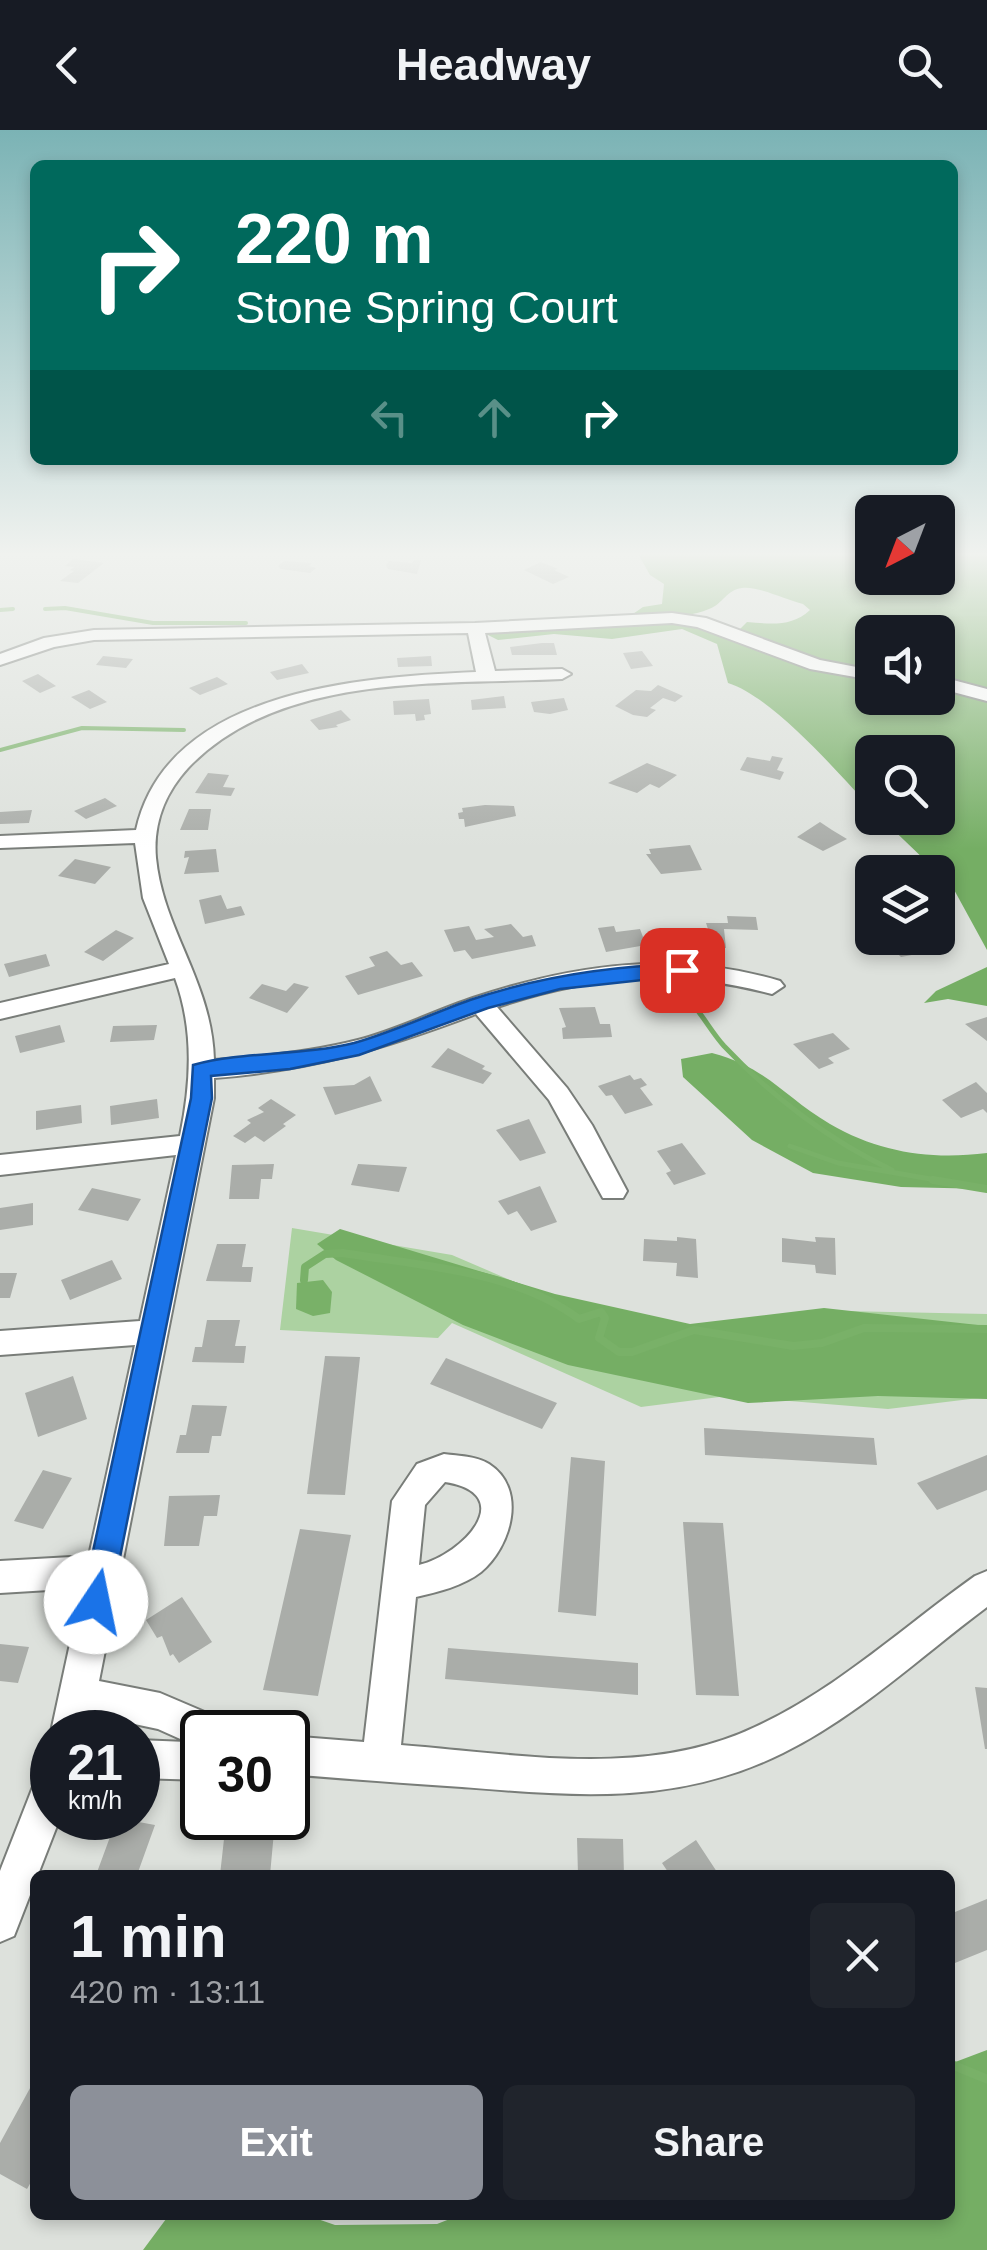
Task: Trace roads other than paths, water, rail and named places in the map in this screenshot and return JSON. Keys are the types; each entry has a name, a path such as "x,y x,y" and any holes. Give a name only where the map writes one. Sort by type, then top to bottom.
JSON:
{"street":[{"path":"0,660 25,651"},
{"path":"481,651 487,678"},
{"path":"778,651 816,665 855,672"},
{"path":"75,1710 202,1098 194,999 150,883 145,836 158,792 174,769 230,725 279,705 344,688 562,674"},
{"path":"955,687 987,695"},
{"path":"0,842 145,836"},
{"path":"0,1012 181,969"},
{"path":"201,1070 340,1053 404,1034 481,1004 560,982 638,972 713,971 772,986"},
{"path":"481,1004 568,1109 613,1191"},
{"path":"0,1165 191,1144"},
{"path":"0,1343 151,1332"},
{"path":"0,1577 102,1571"},
{"path":"381,1761 400,1584"},
{"path":"310,1756 493,1774 585,1778 631,1777 692,1768 774,1738 984,1594"},
{"path":"79,1695 160,1711 180,1720"},
{"path":"0,1922 32,1840"}],"waterway":[{"path":"0,750 82,728 184,730"},
{"path":"680,992 724,1046 781,1100 846,1145 892,1170"},
{"path":"790,1146 838,1163 948,1182"},
{"path":"933,1180 987,1189"},
{"path":"304,1280 305,1267 325,1254 343,1253 466,1272 526,1290 579,1319 601,1312 605,1318 599,1338 619,1352 632,1352 694,1330 793,1346 822,1343 864,1328 987,1329"},
{"path":"955,2066 987,2079"}]}
